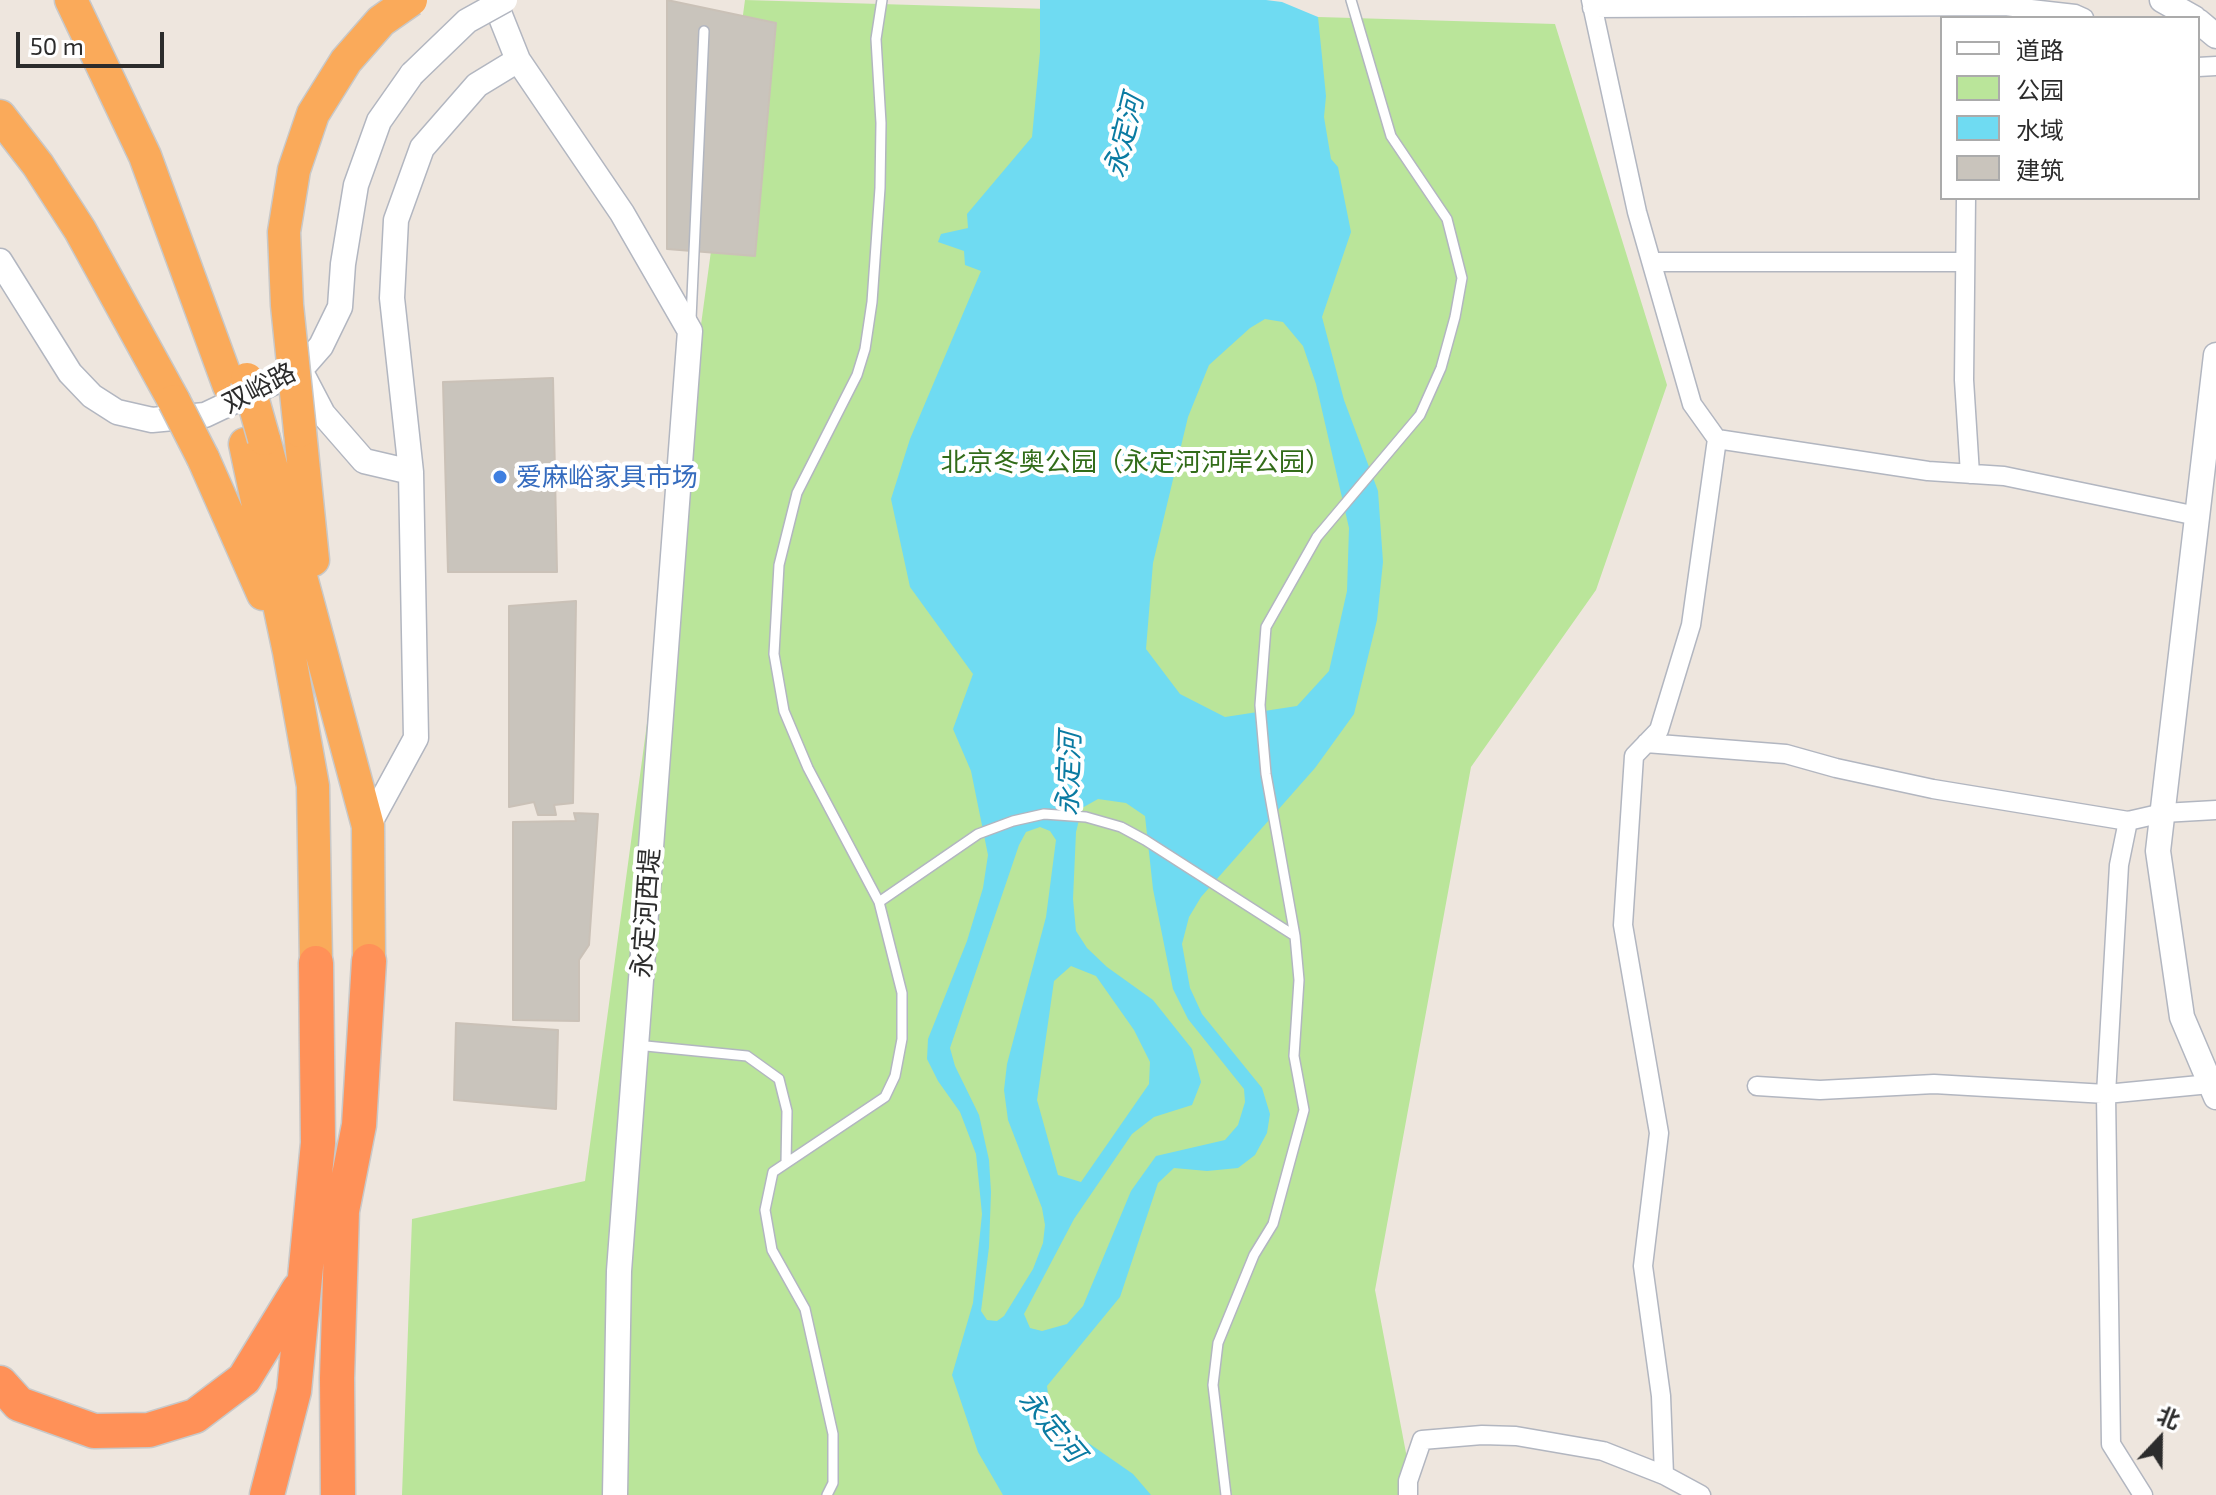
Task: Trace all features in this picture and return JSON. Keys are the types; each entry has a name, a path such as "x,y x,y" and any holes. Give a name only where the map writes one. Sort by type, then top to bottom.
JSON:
{"highway":[{"path":"71,0 154,152"},
{"path":"93,0 154,152 238,383 323,655 368,826 369,961 359,1125 286,1495"},
{"path":"323,655 287,305 284,232 294,170 313,114 346,61 381,21 411,0"},
{"path":"0,116 38,165 80,230 174,401 203,458 289,652"},
{"path":"254,441 313,786 316,963 318,1143 294,1391 267,1495"},
{"path":"338,1495 337,1378 342,1211"},
{"path":"0,1383 19,1404 94,1431 149,1430 195,1416 244,1379 305,1278"}],"street":[{"path":"494,0 518,60 622,213 690,331"},
{"name":"双峪路","path":"0,261 70,373 92,396 117,412 152,420 205,415 300,370 321,346 340,307 343,264 356,185 379,121 412,74 467,21 505,0"},
{"path":"2162,0 2189,16"},
{"path":"1664,1475 1661,1396 1643,1266 1659,1133 1623,925 1634,756 1659,730 1691,625 1717,439 1692,404 1637,212 1592,4 1948,13 2005,6 2080,16"},
{"path":"2200,23 2216,36"},
{"path":"368,826 416,738 411,472 392,298 396,220 422,148 477,85 518,60"},
{"path":"1966,200 1964,380 1970,474"},
{"path":"1652,262 1965,262"},
{"name":"永定河西堤","path":"615,1495 619,1271 690,331"},
{"path":"1757,1086 1820,1090 1934,1084 2106,1094 2213,1090 2182,1017 2158,851 2214,395 2216,355"},
{"path":"300,370 323,414 364,461 411,472"},
{"path":"1717,439 1928,471 2004,476 2197,516"},
{"path":"1646,743 1786,754 1933,789 2128,821 2163,813 2216,810"},
{"path":"2128,821 2119,865 2106,1094 2111,1444 2143,1495"},
{"path":"1408,1495 1408,1481 1422,1440 1482,1435 1516,1436 1603,1451 1664,1475 1701,1495"}],"lane":[{"path":"827,1495 833,1483 833,1434 805,1309 772,1250 765,1210 773,1172 885,1097 895,1076 902,1039 902,993 879,902 808,768 784,711 774,654 779,565 797,493 857,375 867,337 880,188 881,123 876,39 882,0"},
{"path":"1226,1495 1213,1385 1218,1343 1254,1255 1273,1224 1304,1110 1294,1056 1299,980 1295,936 1266,774 1260,705 1266,627 1317,537 1420,415 1441,368 1462,278 1447,219 1391,136 1351,0"},
{"path":"690,331 704,31"},
{"path":"879,902 978,834 1044,814 1086,817 1121,827 1145,840 1295,936"},
{"path":"636,1045 747,1056 779,1079 787,1111 786,1163"}],"green space":[{"name":"北京冬奥公园（永定河河岸公园）","path":"745,0 1555,24 1667,385 1596,590 1471,767 1375,1290 1414,1495 402,1495 412,1219 585,1181"}],"water":[{"name":"永定河","path":"1040,0 1266,0 1282,2 1318,17 1326,96 1324,117 1331,159 1338,167 1351,232 1322,317 1344,400 1378,491 1383,562 1377,620 1354,714 1315,768 1201,897 1189,917 1182,944 1190,988 1202,1014 1262,1088 1270,1114 1267,1133 1255,1155 1238,1168 1207,1171 1174,1168 1158,1183 1120,1297 1047,1386 1051,1417 1133,1474 1151,1495 1003,1495 978,1452 952,1375 973,1303 982,1214 976,1154 960,1112 927,1059 928,1039 967,941 983,888 988,855 971,771 953,729 973,674 910,587 891,499 910,439 981,271 965,265 964,251 938,242 941,234 968,228 967,214 1032,137 1040,52","holes":["1265,319 1283,322 1303,346 1316,384 1349,528 1347,591 1329,671 1297,706 1225,717 1180,694 1146,649 1153,563 1188,417 1209,365 1250,328","1098,799 1126,803 1145,816 1153,889 1173,989 1188,1019 1244,1089 1245,1102 1238,1125 1225,1140 1156,1156 1131,1191 1083,1306 1067,1324 1042,1331 1030,1328 1024,1314 1074,1219 1132,1134 1154,1117 1192,1105 1201,1082 1192,1049 1153,1000 1107,967 1087,948 1076,931 1073,899 1076,832 1082,808","1040,827 1050,831 1056,840 1046,917 1007,1064 1004,1090 1008,1120 1042,1208 1045,1225 1043,1243 1033,1269 1004,1316 997,1321 987,1320 981,1311 989,1247 989,1160 979,1115 955,1066 950,1048 1026,832","1071,966 1096,976 1134,1030 1150,1062 1149,1084 1081,1182 1058,1175 1037,1100 1054,981"]}],"building":[{"path":"667,0 776,23 755,256 667,249"},
{"name":"爱麻峪家具市场","path":"553,378 557,572 448,572 443,382"},
{"path":"576,601 573,803 554,805 556,815 538,815 534,802 509,807 509,606"},
{"path":"574,813 598,814 589,945 579,960 579,1021 513,1020 513,822 576,821"},
{"path":"456,1023 558,1030 556,1109 454,1100"}],"place":[{"name":"爱麻峪家具市场","path":"500,477"}]}
